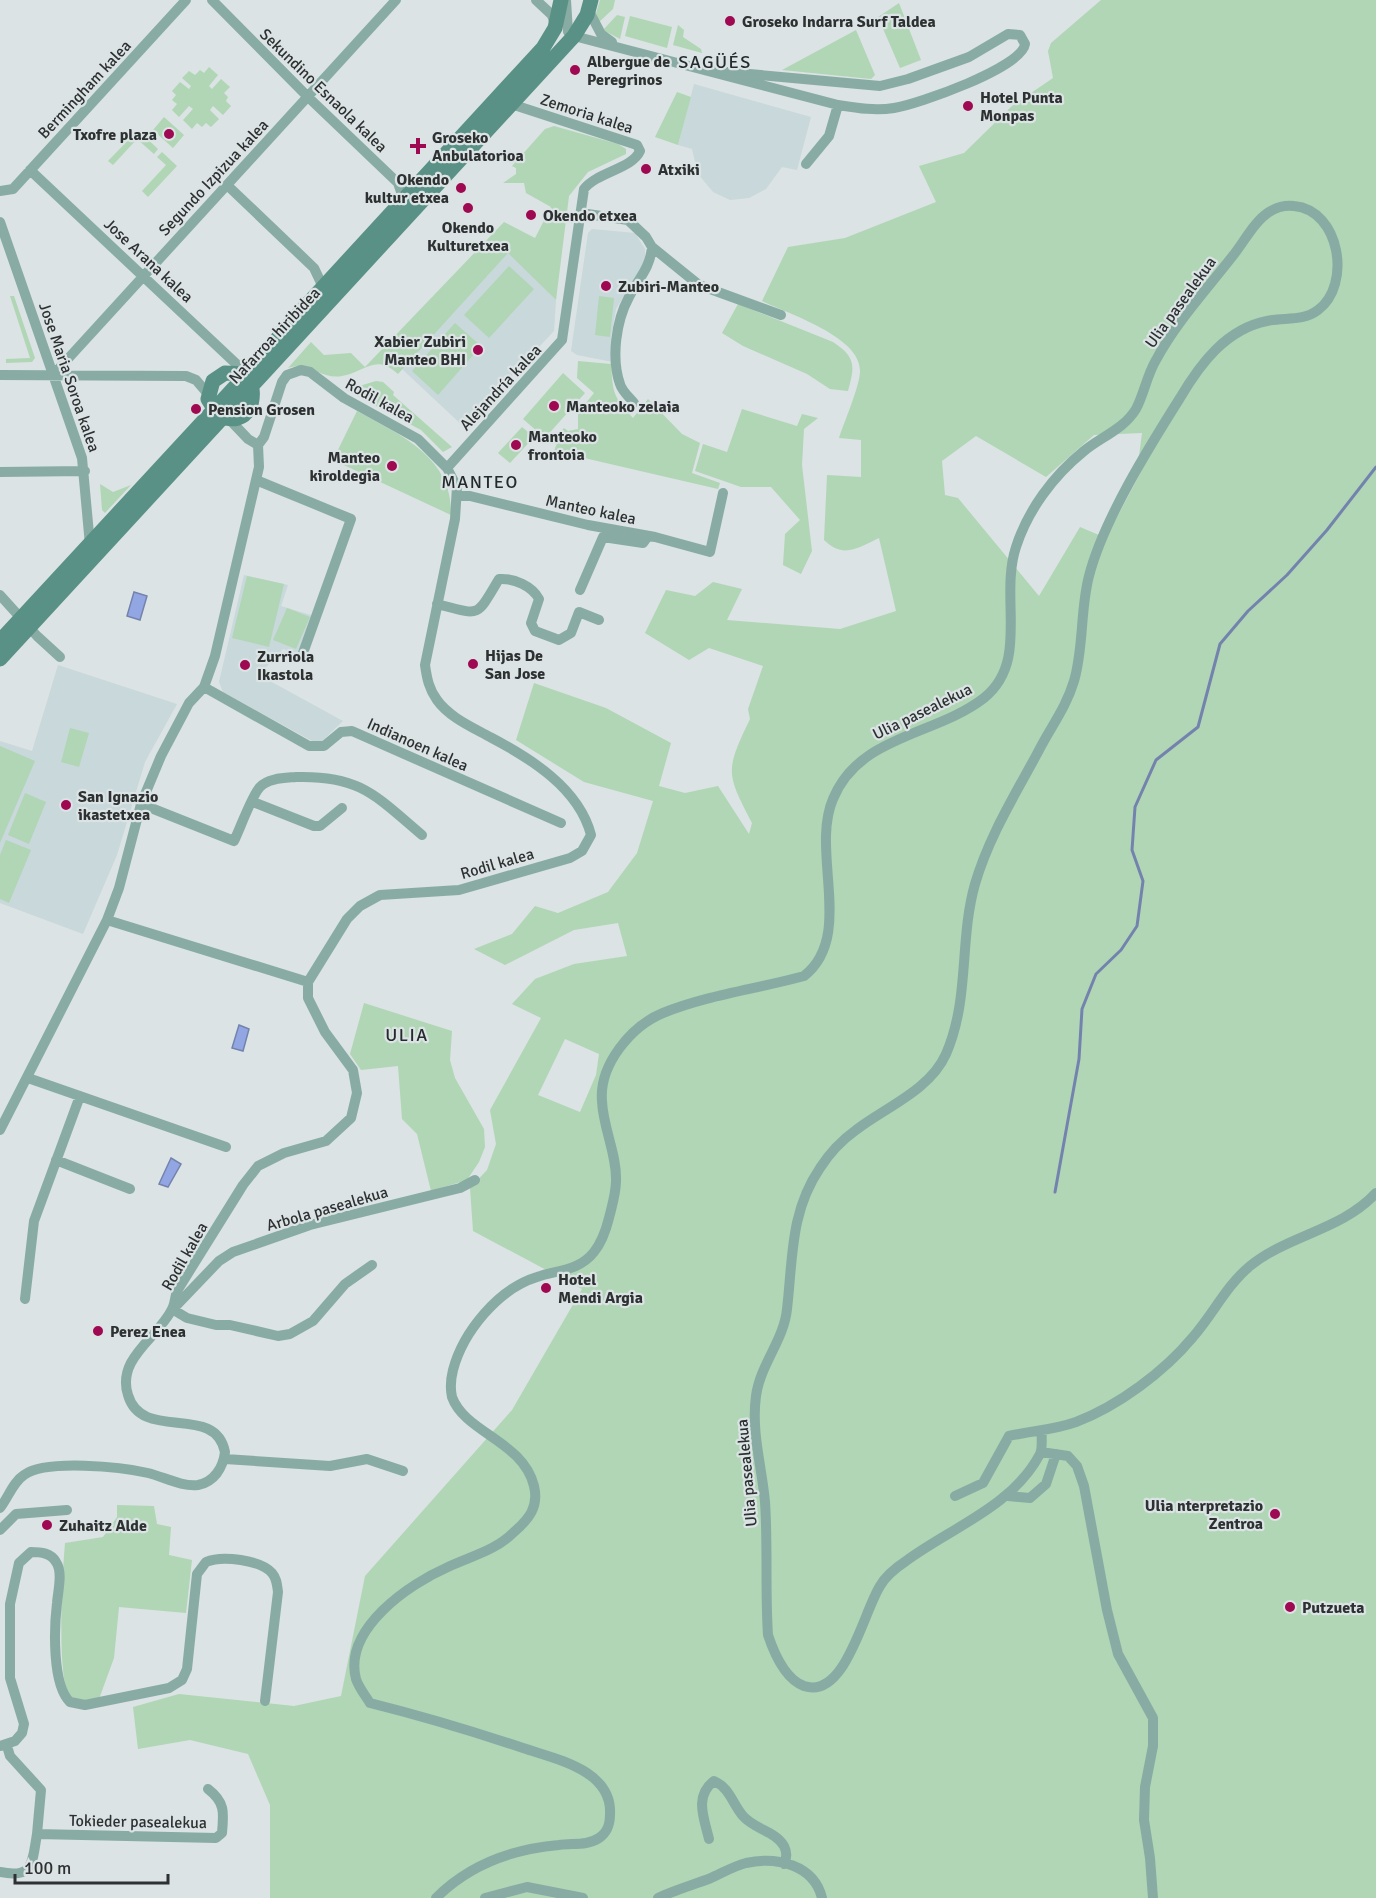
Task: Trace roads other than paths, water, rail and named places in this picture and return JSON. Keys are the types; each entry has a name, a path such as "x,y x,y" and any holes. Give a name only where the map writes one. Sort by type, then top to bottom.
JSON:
{"main road":[{"path":"555,28 561,0"},
{"name":"Nafarroa hiribidea","path":"250,379 574,36 590,5"},
{"name":"Nafarroa hiribidea","path":"0,641 26,622 222,416 323,287 543,48 555,28"},
{"path":"221,375 250,379 253,401 249,410 241,416 222,416 208,394 213,381 221,375"},
{"name":"Nafarroa hiribidea","path":"0,659 26,622 90,545 222,416"}],"street":[{"name":"Bermingham kalea","path":"0,191 13,189 186,0"},
{"name":"Sekundino Esnaola kalea","path":"212,0 308,97 398,183 402,195 396,208"},
{"name":"Segundo Izpizua kalea","path":"54,374 142,274 227,185 396,0"},
{"path":"536,0 552,15 555,28"},
{"path":"566,0 568,32 574,36 615,44 716,71 750,77 874,86 908,79 969,57 1008,34 1020,35 1025,44 1021,54 981,77 896,108 875,109 838,105 750,77"},
{"path":"590,5 601,34 615,44"},
{"path":"874,86 880,98 875,109"},
{"path":"490,106 512,103"},
{"name":"Zemoria kalea","path":"512,103 548,118 637,145 640,152 631,161 590,181 584,189 581,213"},
{"path":"806,164 829,136 838,105"},
{"name":"Jose Arana kalea","path":"30,170 250,379"},
{"path":"227,185 314,268 323,287"},
{"name":"Ulia pasealekua","path":"436,1898 456,1881 500,1857 521,1850 583,1844 599,1839 607,1831 610,1821 611,1801 600,1784 586,1772 558,1760 447,1722 370,1703 355,1677 360,1643 377,1615 406,1592 446,1568 492,1549 512,1534 533,1512 536,1495 532,1477 525,1465 513,1452 468,1418 452,1397 451,1384 460,1352 473,1326 509,1291 534,1277 581,1265 595,1251 606,1231 616,1180 601,1098 614,1057 632,1032 661,1014 804,976 815,967 824,950 829,928 826,818 834,795 847,774 866,756 883,746 984,698 1002,678 1010,658 1008,575 1021,533 1040,498 1059,474 1087,448 1127,421 1136,409 1154,362 1203,293 1267,213 1291,205 1315,212 1331,238 1338,266 1333,295 1320,309 1307,317 1258,322 1231,336 1201,365 1181,396 1099,545 1088,580 1075,679 1058,722 1041,745 1027,776 988,843 974,890 964,938 965,984 950,1047 939,1069 915,1090 856,1130 834,1148 817,1172 801,1202 791,1247 785,1323 760,1378 755,1421 765,1498 768,1635 773,1652 790,1676 801,1685 813,1688 828,1685 842,1670 881,1584 905,1562 1008,1496 1041,1452"},
{"path":"581,213 628,220 646,237 652,248 699,285 781,315"},
{"name":"Alejandría kalea","path":"447,468 562,340 581,213"},
{"name":"Jose Maria Soroa kalea","path":"1,226 54,374 85,471 90,545"},
{"path":"634,403 620,386 616,359 620,317 629,296 651,262 652,248"},
{"name":"Rodil kalea","path":"225,1459 224,1444 212,1431 191,1424 150,1420 137,1413 127,1392 128,1371 148,1338 172,1309 177,1291 243,1185 258,1166 272,1158 326,1141 351,1118 357,1093 353,1070 313,1010 308,998 308,982 347,919 371,899 392,893 459,890 478,886 570,858 582,851 591,835 580,809 549,775 512,748 448,712 428,685 425,665 458,496 447,468 411,434 344,398 316,376 301,370 287,375 282,382 264,437 253,442"},
{"path":"0,375 186,376 196,380 208,394"},
{"path":"0,1130 107,920 119,888 141,804 161,756 189,703 204,687 215,656 259,460 246,421 249,410"},
{"path":"222,416 253,442"},
{"path":"0,472 85,471"},
{"path":"256,480 351,519 303,653"},
{"name":"Manteo kalea","path":"458,496 470,496 710,552 723,493"},
{"name":"Manteo kalea","path":"580,590 603,537 643,543 648,536"},
{"path":"436,608 472,614 481,610 499,579 507,579 533,589 539,599 531,623 535,631 559,640 571,633 579,612 599,620"},
{"path":"0,595 60,657"},
{"name":"Indianoen kalea","path":"204,687 309,746 324,746 340,732 352,731 561,823"},
{"path":"141,804 234,841 260,787 270,780 326,778 350,783 372,792 422,835"},
{"path":"253,802 314,826 331,819 342,808"},
{"path":"107,920 308,982"},
{"path":"28,1078 226,1147"},
{"path":"26,1299 34,1221 80,1096"},
{"path":"56,1160 130,1189"},
{"name":"Arbola pasealekua","path":"172,1309 219,1261 233,1252 310,1225 460,1188 475,1180"},
{"path":"955,1496 983,1483 1009,1436 1074,1423 1102,1410 1155,1374 1193,1338 1217,1303 1250,1266 1279,1248 1329,1227 1376,1193"},
{"path":"172,1309 187,1318 216,1325 230,1325 278,1336 290,1334 313,1321 345,1284 372,1265"},
{"path":"1042,1431 1041,1452 1068,1456 1077,1466 1084,1486 1107,1610 1118,1654 1153,1718 1153,1746 1145,1787 1144,1820 1153,1898"},
{"name":"Ulia pasealekua","path":"1008,1496 1030,1498 1046,1484 1056,1454"},
{"path":"0,1508 23,1475 36,1469 56,1467 136,1470 195,1485 213,1478 225,1459 330,1466 367,1459 404,1471"},
{"path":"0,1530 16,1514 67,1510"},
{"path":"0,1872 18,1875 25,1873 31,1865 37,1834 41,1790 3,1746 22,1732 24,1724 10,1678 10,1604 19,1563 31,1552 50,1555 56,1562 58,1569 56,1611 59,1683 70,1702 85,1705 169,1688 182,1680 187,1669 196,1574 206,1562 222,1559 267,1568 277,1581 278,1592 265,1701"},
{"path":"709,1839 700,1805 706,1787 714,1781 723,1785 743,1817 776,1838 784,1847 787,1857 784,1864"},
{"name":"Tokieder pasealekua","path":"37,1834 216,1838 222,1833 224,1809 217,1796 208,1789"},
{"path":"658,1898 746,1863 796,1866 811,1875 819,1886 822,1898"},
{"path":"485,1898 527,1887 583,1898"}],"water":[{"path":"134,592 147,596 140,620 127,616"},
{"path":"239,1025 249,1029 243,1051 232,1048"},
{"path":"171,1158 181,1164 168,1187 159,1184"}],"waterway":[{"path":"1055,1192 1079,1059 1082,1009 1096,974 1121,950 1137,926 1143,881 1132,850 1135,807 1156,760 1198,727 1220,644 1248,611 1287,575 1327,530 1376,467"}],"place":[{"name":"Groseko Indarra Surf Taldea","path":"730,21"},
{"name":"Albergue de Peregrinos","path":"575,70"},
{"name":"Hotel Punta Monpas","path":"968,106"},
{"name":"Txofre plaza","path":"169,134"},
{"name":"Groseko Anbulatorioa","path":"418,146"},
{"name":"Atxiki","path":"646,169"},
{"name":"Okendo kultur etxea","path":"461,188"},
{"name":"Okendo Kulturetxea","path":"468,208"},
{"name":"Okendo etxea","path":"531,215"},
{"name":"Zubiri-Manteo","path":"606,286"},
{"name":"Xabier Zubiri Manteo BHI","path":"478,350"},
{"name":"Manteoko zelaia","path":"554,406"},
{"name":"Pension Grosen","path":"196,409"},
{"name":"Manteoko frontoia","path":"516,445"},
{"name":"Manteo kiroldegia","path":"392,466"},
{"name":"Hijas De San Jose","path":"473,664"},
{"name":"Zurriola Ikastola","path":"245,665"},
{"name":"San Ignazio ikastetxea","path":"66,805"},
{"name":"Hotel Mendi Argia","path":"546,1288"},
{"name":"Perez Enea","path":"98,1331"},
{"name":"Ulia nterpretazio Zentroa","path":"1275,1514"},
{"name":"Zuhaitz Alde","path":"47,1525"},
{"name":"Putzueta","path":"1290,1607"}],"district":[{"name":"SAGÜÉS","path":"715,62"},
{"name":"MANTEO","path":"480,482"},
{"name":"ULIA","path":"407,1035"}]}
